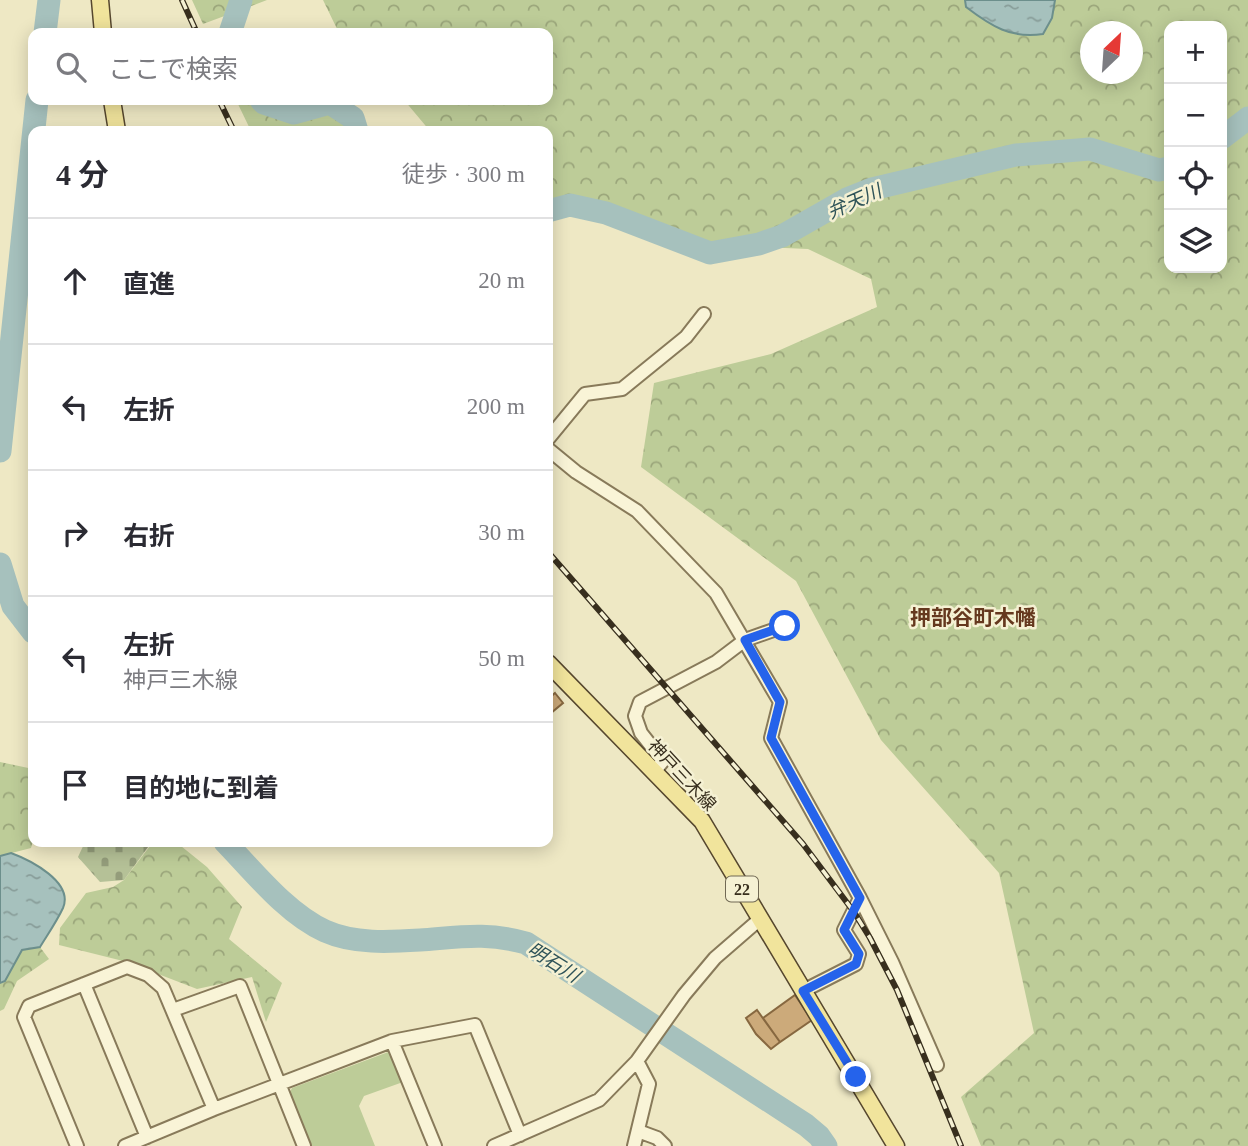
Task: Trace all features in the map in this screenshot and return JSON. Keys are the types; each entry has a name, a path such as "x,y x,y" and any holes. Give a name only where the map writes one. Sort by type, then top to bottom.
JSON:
{"main road":[{"path":"101,5 103,28"},
{"path":"113,105 116,126"},
{"name":"神戸三木線","path":"553,668 702,821 895,1146"}],"street":[{"path":"553,433 586,394 621,389 686,337 705,314"},
{"path":"553,453 637,511 716,593 780,702 771,738 860,898 892,962 937,1065"},
{"path":"654,772 663,761 641,733 635,716 640,702 716,662 745,640 785,626"},
{"path":"803,991 856,964 859,954 844,930 860,898"},
{"path":"494,1146 599,1100 637,1061 684,995 715,958 760,919"},
{"path":"77,1146 24,1017 29,1006 127,967 148,975 163,988 214,1109"},
{"path":"84,984 147,1137"},
{"path":"173,1010 240,986 304,1146"},
{"path":"125,1146 391,1041 475,1025 520,1135"},
{"path":"391,1041 435,1146"},
{"path":"634,1146 649,1084 637,1061"},
{"path":"638,1131 657,1138 665,1146"}],"green space":[{"path":"192,0 267,0 203,24"},
{"path":"323,0 965,0 966,7 1052,18 1055,0 1248,0 1248,1146 981,1146 961,1097 1034,1033 999,873 881,740 796,581 641,467 654,383 771,354 877,307 871,279 808,249 678,243 553,202 553,126 426,126 408,105 553,105 553,28 337,28"},
{"path":"238,105 256,105 263,112 295,117 324,110 347,120 349,126 249,126"},
{"path":"0,762 28,768 28,847 31,847 0,856"},
{"path":"83,847 148,847 124,880 100,882 78,857"},
{"path":"149,847 182,847 207,867 242,907 229,939 282,983 266,1022 252,977 197,989 127,962 59,945 60,928 86,893 113,887 124,880"},
{"path":"40,947 49,959 17,981 4,1009 0,1011 0,983 5,980 22,950"},
{"path":"391,1051 403,1082 364,1096 359,1106 375,1146 308,1146 289,1094 292,1088"}],"water":[{"path":"965,0 1055,0 1052,18 1043,34 1021,35 1002,30 984,20 966,7"},
{"path":"11,853 48,873 62,889 65,898 61,913 40,947 22,950 5,981 0,983 0,856"}],"building":[{"path":"555,693 563,703 553,711"},
{"path":"795,995 812,1020 780,1042 763,1018"},
{"path":"757,1010 780,1042 771,1049 756,1034 746,1018"}],"waterway":[{"name":"明石川","path":"46,28 49,0"},
{"name":"弁天川","path":"232,28 241,0"},
{"name":"明石川","path":"34,126 36,105"},
{"name":"弁天川","path":"270,105 294,113 323,105"},
{"name":"弁天川","path":"333,105 353,118 355,126"},
{"name":"弁天川","path":"1227,134 1248,118"},
{"name":"弁天川","path":"553,210 570,205 606,213 710,253 759,244 782,236 847,199 872,189 1016,155 1090,149 1159,170 1164,169"},
{"name":"明石川","path":"0,451 28,185"},
{"name":"明石川","path":"0,564 13,606 28,626"},
{"name":"明石川","path":"230,847 297,914 336,935 384,941 486,936 526,943 806,1125 826,1146"}],"railway":[{"path":"182,0 195,28"},
{"path":"221,105 232,126"},
{"path":"553,558 803,844 854,912 897,990 961,1146"}],"district":[{"name":"押部谷町木幡","path":"973,618"}],"route":[{"path":"785,626 745,640 780,702 771,738 860,898 844,930 859,954 856,964 803,991 856,1077"}]}
